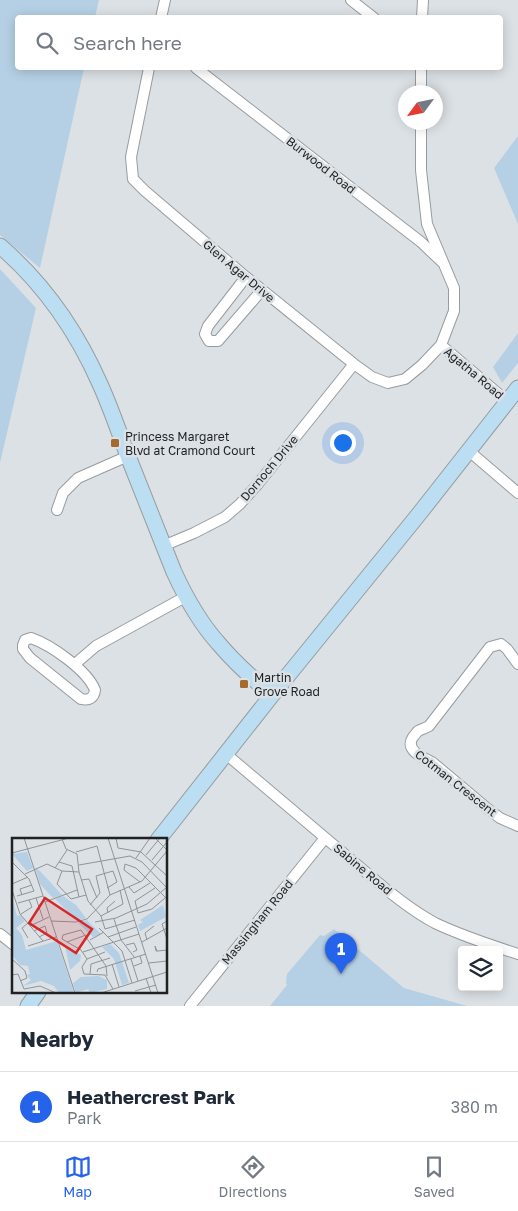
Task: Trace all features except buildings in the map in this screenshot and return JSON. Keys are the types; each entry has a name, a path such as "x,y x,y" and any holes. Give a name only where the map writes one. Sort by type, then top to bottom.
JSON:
{"main road":[{"path":"0,246 31,277 51,301 81,347 100,384 163,546 185,597 218,644 240,667 272,695"},
{"path":"160,838 518,388"},
{"path":"28,1006 37,994"}],"street":[{"path":"161,15 165,0"},
{"path":"351,0 370,15"},
{"path":"422,15 423,0"},
{"name":"Glen Agar Drive","path":"149,70 130,157 134,179 145,191 246,277 372,377 388,383 405,379 441,345"},
{"name":"Burwood Road","path":"199,70 421,242 444,264"},
{"path":"421,70 421,85"},
{"path":"421,130 421,170 427,224 454,288 454,311 441,345"},
{"path":"246,277 208,326 205,334 209,341 218,341 262,290"},
{"name":"Agatha Road","path":"441,345 508,401"},
{"name":"Dornoch Drive","path":"163,546 225,517 240,504 354,364"},
{"path":"468,451 518,493"},
{"path":"57,510 63,493 78,478 128,456"},
{"path":"75,664 96,646 185,597"},
{"path":"28,639 34,639 75,664 89,678 96,690 88,700 81,699 30,658 23,649 24,642 28,639"},
{"name":"Cotman Crescent","path":"518,664 507,649 500,644 490,647 429,726 417,732 410,746 500,818 518,826"},
{"name":"Sabine Road","path":"226,754 387,890 422,915 462,935 518,954"},
{"name":"Massingham Road","path":"190,1006 325,838"},
{"path":"0,934 12,943"}],"shaded area":[{"path":"0,0 99,0 95,15 15,15 15,70 84,70 40,268 0,235"},
{"path":"518,136 518,224 494,168"},
{"path":"0,269 36,308 0,463"},
{"path":"518,333 518,363 502,383 493,367"},
{"path":"334,929 404,988 467,1006 270,1006 287,985 287,974 320,935 324,936"}],"place":[{"name":"Princess Margaret Blvd at Cramond Court","path":"115,443"},
{"name":"Martin Grove Road","path":"244,684"},
{"name":"Heathercrest Park","path":"341,974"}]}
